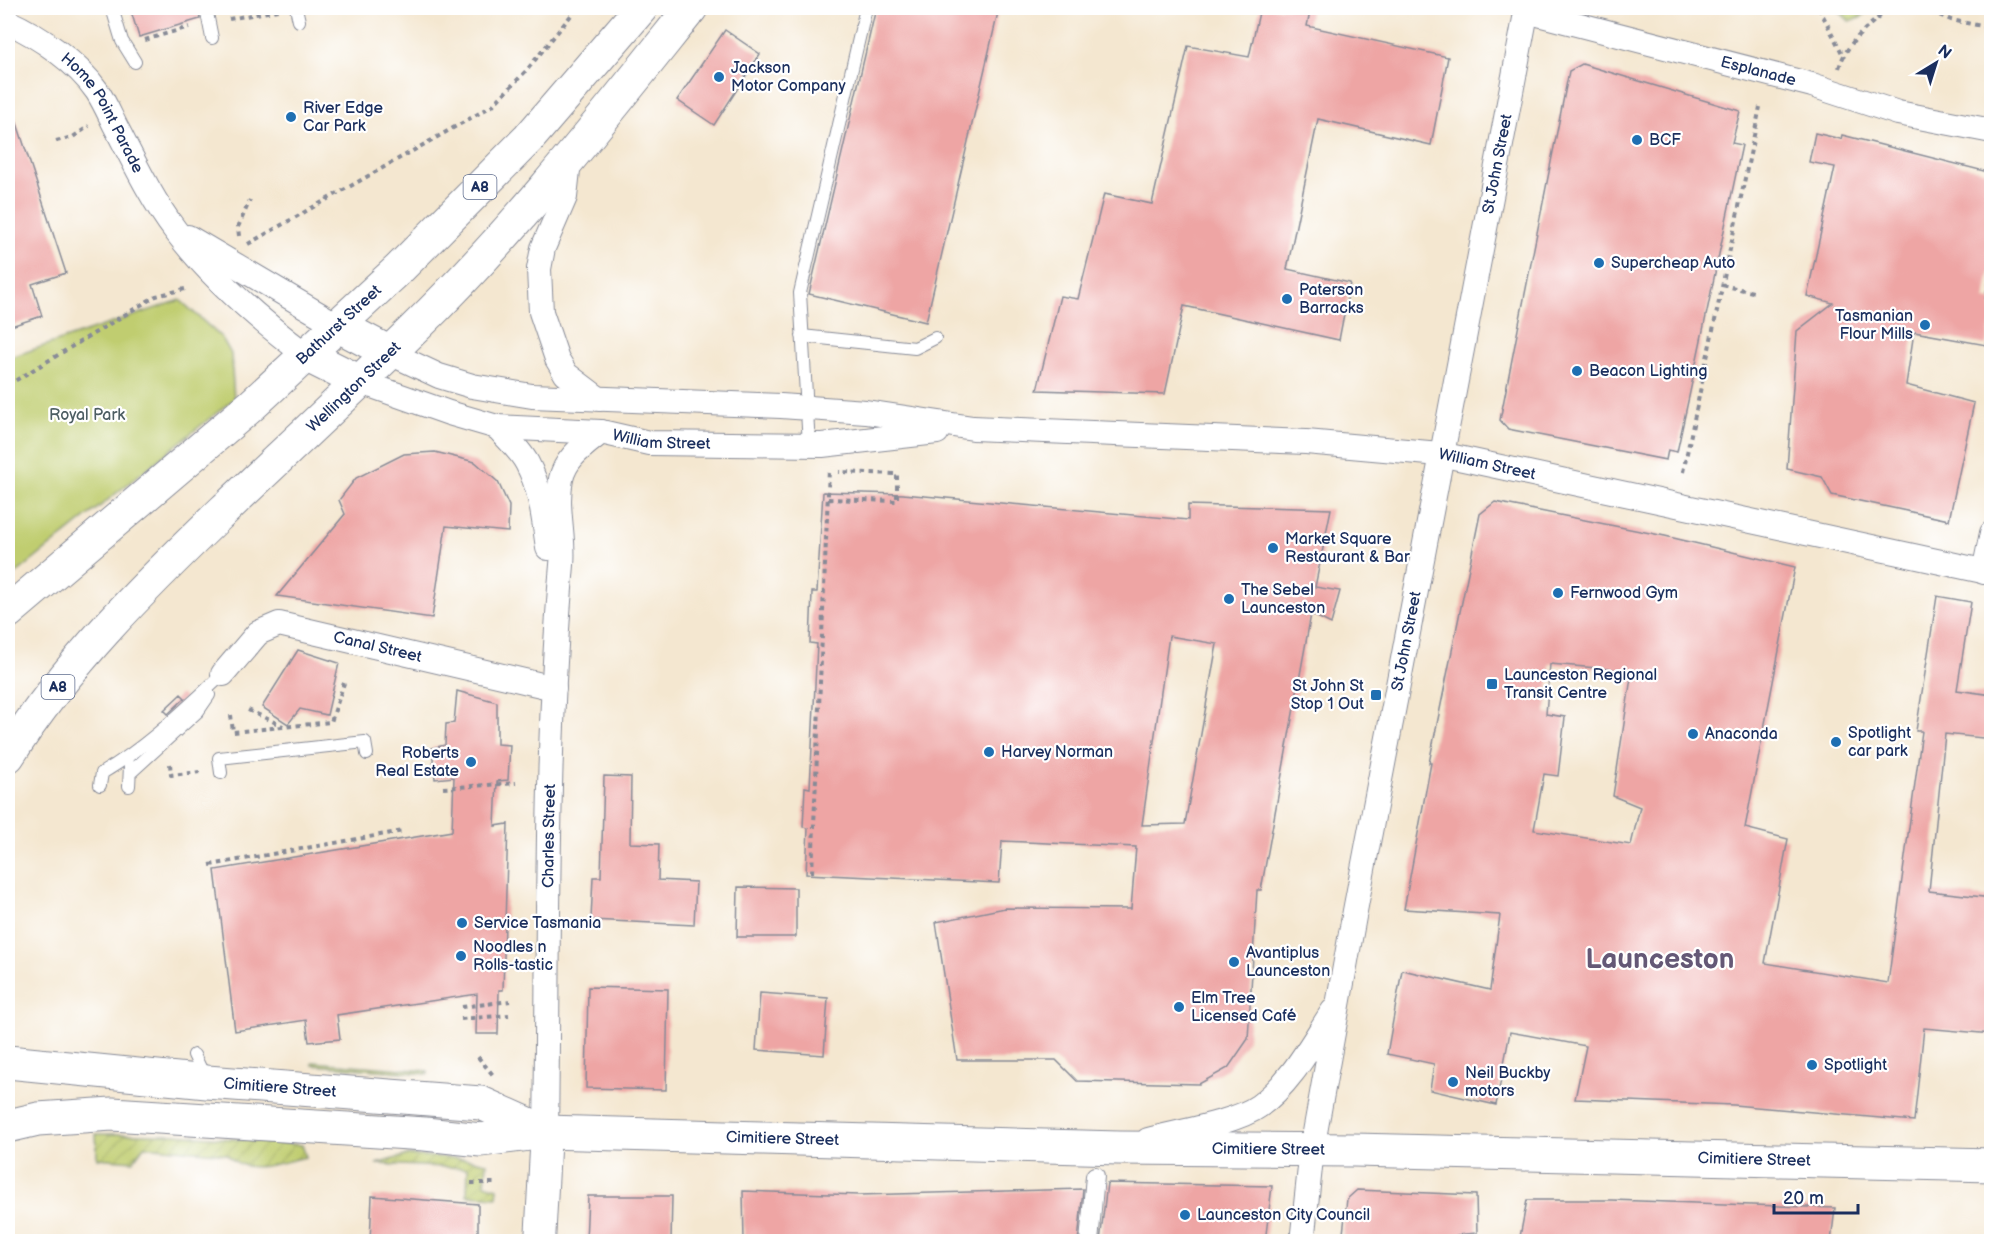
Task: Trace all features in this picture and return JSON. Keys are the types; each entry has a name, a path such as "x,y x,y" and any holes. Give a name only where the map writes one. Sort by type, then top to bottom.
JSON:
{"main road":[{"name":"Bathurst Street","path":"8,612 252,405 399,269 529,138 641,8"},
{"name":"Wellington Street","path":"8,756 52,694 112,622 172,559 390,353 483,258 569,161 691,8"},
{"path":"337,325 390,353"},
{"path":"306,355 358,381"},
{"name":"Cimitiere Street","path":"8,1062 200,1068 481,1103 546,1132"},
{"name":"Cimitiere Street","path":"8,1126 38,1119 112,1114 425,1134 481,1140 546,1132 1119,1148 1312,1149 1992,1165"}],"street":[{"name":"Esplanade","path":"1527,9 1831,92 1898,113 1992,131"},
{"name":"St John Street","path":"1302,1242 1312,1149 1440,454 1527,9"},
{"name":"Home Point Parade","path":"8,22 52,48 75,67 97,90 173,228 209,271 272,330 306,355"},
{"path":"569,161 565,197 543,248 540,269 541,312 556,359 566,374 599,399"},
{"path":"173,228 337,325"},
{"name":"William Street","path":"390,353 439,376 472,386 532,396 806,408 866,412 973,428 1306,442 1440,454 1988,572"},
{"name":"William Street","path":"358,381 497,427 601,432 649,443 809,445 973,428"},
{"name":"Charles Street","path":"497,427 526,461 539,495 557,610"},
{"name":"Charles Street","path":"540,1242 546,1132 554,688 557,610 563,562 559,494 561,479 569,459 601,432"},
{"path":"1988,572 1992,533"},
{"name":"Canal Street","path":"223,674 258,633 279,624 554,688"},
{"path":"1119,1148 1229,1119 1258,1107 1293,1072 1339,1002"},
{"path":"1089,1242 1095,1176"}],"lane":[{"path":"112,8 122,41 135,62"},
{"path":"206,8 212,38"},
{"path":"296,8 299,21"},
{"path":"809,445 800,292 866,8"},
{"path":"802,336 915,348 935,339"},
{"path":"223,674 131,756 101,779 194,691 223,674"},
{"path":"130,773 198,711 223,674"},
{"path":"221,773 219,758 365,742 367,754"},
{"path":"129,786 131,756"}],"path":[{"path":"240,249 492,106 527,70 577,8"},
{"path":"1819,8 1843,55"},
{"path":"1831,92 1843,55 1858,35 1890,8"},
{"path":"1923,8 1951,20 1992,28"},
{"path":"1683,472 1760,107"},
{"path":"56,141 73,137 95,123"},
{"path":"239,238 238,227 250,200"},
{"path":"8,385 156,296 188,288 193,283"},
{"path":"1722,285 1753,292"},
{"path":"828,499 897,501 897,474 829,471"},
{"path":"812,873 829,482"},
{"path":"231,715 233,732 331,722 344,683"},
{"path":"248,710 284,727"},
{"path":"175,758 170,764 171,775 201,772"},
{"path":"443,788 516,783"},
{"path":"210,866 403,831"},
{"path":"462,1007 510,1000"},
{"path":"461,1019 509,1015"},
{"path":"478,1057 487,1067"},
{"path":"471,1183 497,1183"}],"green space":[{"path":"1836,8 1872,8 1860,18 1849,21"},
{"name":"Royal Park","path":"180,300 222,338 231,354 234,399 8,580 8,358"},
{"path":"313,1062 428,1071 428,1074 313,1065"},
{"path":"96,1134 174,1134 302,1145 306,1157 275,1165 253,1167 235,1161 227,1154 144,1146 133,1161 97,1158"},
{"path":"408,1155 468,1159 487,1163 485,1184 498,1188 497,1197 467,1195 468,1168 376,1164"}],"building":[{"path":"130,8 198,8 200,19 139,37"},
{"path":"876,8 999,8 926,322 809,294"},
{"path":"1260,8 1311,8 1307,26 1448,57 1431,145 1318,119 1287,269 1350,283 1339,340 1184,306 1165,394 1037,390 1060,296 1078,299 1104,194 1152,204 1188,46 1249,57"},
{"name":"Jackson Motor Company","path":"725,30 760,54 714,125 677,100"},
{"path":"1582,64 1740,111 1732,143 1742,145 1690,392 1677,452 1668,450 1666,460 1508,429 1500,420 1569,71"},
{"path":"12,108 66,273 32,284 42,316 8,327 8,109"},
{"name":"Tasmanian Flour Mills","path":"1815,133 1841,139 1842,135 1992,173 1992,259 1985,299 1992,300 1992,319 1986,345 1914,332 1906,385 1974,403 1949,520 1832,495 1822,477 1787,469 1797,331 1833,303 1807,296 1835,167 1809,162"},
{"path":"435,452 475,462 498,482 509,506 508,532 446,526 432,618 277,596 345,514 339,500 356,478 404,454"},
{"path":"823,492 903,494 1188,520 1188,505 1331,509 1315,587 1340,591 1331,624 1311,614 1261,890 1257,890 1248,1039 1228,1068 1199,1084 1077,1081 1056,1060 957,1060 936,922 1005,908 1131,909 1136,847 1002,841 999,883 806,874 808,828 803,827 805,787 810,788 817,644 810,643 812,592 817,592","holes":["1169,636 1217,644 1185,824 1142,825"]},
{"path":"1495,502 1665,536 1795,567 1745,828 1788,839 1765,963 1888,983 1922,731 1916,731 1937,596 1971,602 1957,690 1992,695 1992,739 1945,734 1929,891 1992,898 1992,1034 1924,1028 1914,1121 1734,1105 1575,1099 1586,1046 1510,1032 1496,1105 1430,1090 1434,1064 1387,1054 1402,970 1490,990 1500,915 1404,909 1431,763 1429,763 1480,514","holes":["1550,664 1632,671 1613,796 1640,807 1631,845 1534,830 1544,774 1558,776 1565,717 1546,714"]},
{"path":"298,650 339,663 327,715 300,709 288,724 262,707"},
{"path":"457,691 497,702 497,744 510,745 508,780 497,781 495,826 508,824 503,990 499,990 498,1034 476,1034 477,994 337,1015 340,1039 309,1042 306,1020 235,1031 215,870 452,831 454,777 435,779 432,748 445,745 446,724 454,723"},
{"path":"181,694 185,698 168,714 164,710"},
{"path":"604,776 631,777 630,843 659,844 658,880 696,882 694,925 591,920 593,877 601,877"},
{"path":"738,887 796,888 796,937 737,937"},
{"path":"588,987 668,989 666,1090 586,1088"},
{"path":"760,993 828,998 824,1055 756,1050"},
{"name":"Launceston City Council","path":"1107,1183 1272,1186 1265,1242 1100,1242"},
{"path":"1083,1189 1078,1242 744,1242 743,1191 859,1195"},
{"path":"1357,1190 1476,1195 1477,1233 1457,1235 1457,1242 1342,1242 1347,1199"},
{"path":"372,1196 478,1204 478,1242 370,1242"},
{"path":"588,1196 672,1196 671,1242 586,1242"},
{"path":"1527,1200 1612,1200 1835,1208 1831,1242 1519,1242"}],"place":[{"name":"Jackson Motor Company","path":"719,77"},
{"name":"River Edge Car Park","path":"291,117"},
{"name":"BCF","path":"1637,140"},
{"name":"Supercheap Auto","path":"1599,263"},
{"name":"Paterson Barracks","path":"1287,299"},
{"name":"Tasmanian Flour Mills","path":"1925,325"},
{"name":"Beacon Lighting","path":"1577,371"},
{"name":"Market Square Restaurant & Bar","path":"1273,548"},
{"name":"Fernwood Gym","path":"1558,593"},
{"name":"The Sebel Launceston","path":"1229,599"},
{"name":"Launceston Regional Transit Centre","path":"1492,684"},
{"name":"St John St Stop 1 Out","path":"1376,695"},
{"name":"Anaconda","path":"1693,734"},
{"name":"Spotlight car park","path":"1836,742"},
{"name":"Harvey Norman","path":"989,752"},
{"name":"Roberts Real Estate","path":"471,762"},
{"name":"Service Tasmania","path":"462,923"},
{"name":"Noodles n Rolls-tastic","path":"461,956"},
{"name":"Avantiplus Launceston","path":"1234,962"},
{"name":"Elm Tree Licensed Café","path":"1179,1007"},
{"name":"Spotlight","path":"1812,1065"},
{"name":"Neil Buckby motors","path":"1453,1082"},
{"name":"Launceston City Council","path":"1185,1215"}],"district":[{"name":"Launceston","path":"1660,959"}]}
